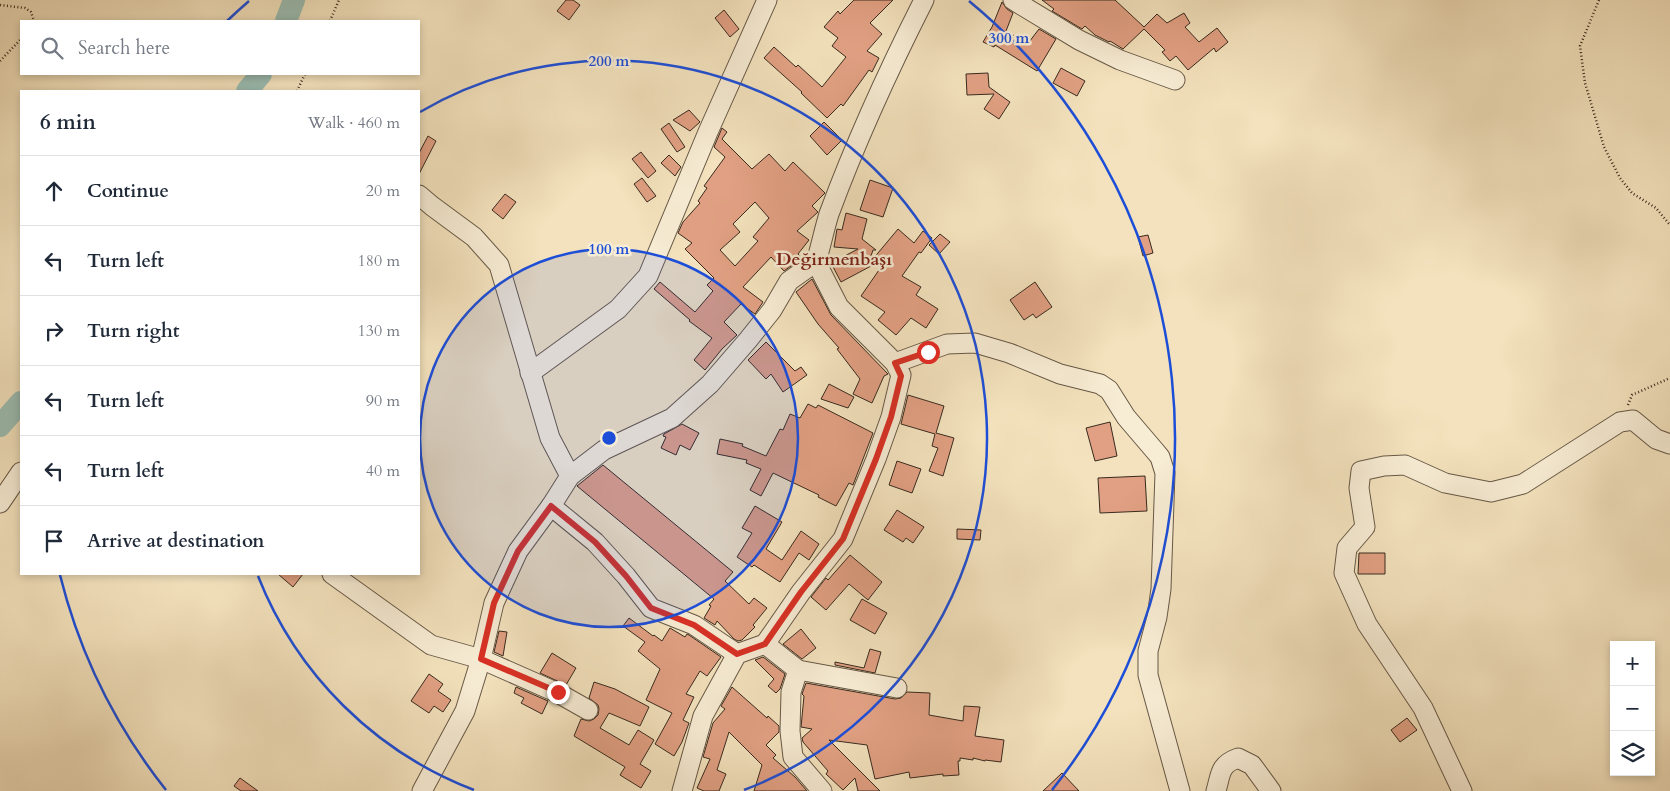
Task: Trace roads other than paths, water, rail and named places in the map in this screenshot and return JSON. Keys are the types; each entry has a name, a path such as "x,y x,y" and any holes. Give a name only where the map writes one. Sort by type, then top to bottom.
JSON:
{"street":[{"path":"530,373 618,309 648,276 708,132 767,0"},
{"path":"422,791 465,711 481,659 494,603 518,551 570,476 604,450 672,418 710,384 748,340 772,310 789,281 816,262 828,216 850,162 924,0"},
{"path":"1013,0 1086,43 1120,60 1175,80"},
{"path":"420,196 474,237 499,265 550,438 570,476"},
{"path":"682,791 703,716 737,654 765,644 801,592 843,539 891,417 901,376 895,363 839,307 816,262"},
{"path":"895,363 947,344 975,343 1009,353 1060,374 1100,384 1109,390 1126,417 1160,457 1166,473 1161,589 1157,617 1148,651 1148,675 1180,791"},
{"path":"1462,791 1423,708 1367,624 1344,573 1347,548 1365,527 1359,488 1361,471 1384,466 1405,465 1445,483 1491,492 1523,484 1620,422 1633,420 1656,439 1670,444"},
{"path":"0,503 20,473"},
{"path":"551,506 595,542 626,576 651,608 694,625 737,654"},
{"path":"333,575 431,645 481,659 558,692 588,710"},
{"path":"765,644 798,670 897,688"},
{"path":"798,670 791,692 790,731 793,757 822,791"},
{"path":"1216,791 1222,769 1228,762 1238,758 1252,764 1271,791"}],"waterway":[{"path":"286,20 294,0"},
{"path":"248,90 260,75"},
{"path":"0,426 20,403"}],"district":[{"name":"Değirmenbaşı","path":"834,259"}]}
